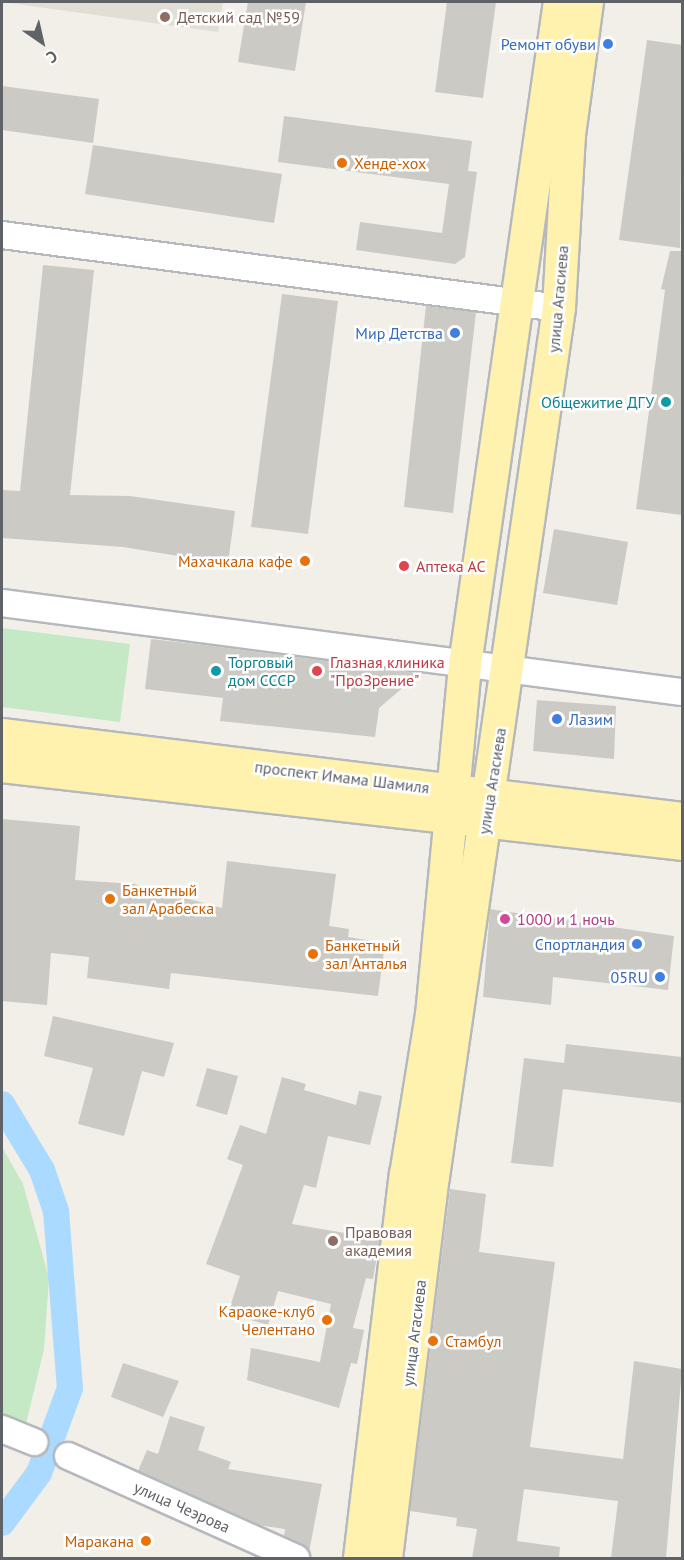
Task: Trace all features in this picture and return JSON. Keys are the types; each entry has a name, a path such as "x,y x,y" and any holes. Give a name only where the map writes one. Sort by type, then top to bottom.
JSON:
{"main road":[{"name":"улица Агасиева","path":"360,1558 406,1175 432,1015 465,665 560,2"},
{"name":"улица Агасиева","path":"386,1558 433,1177 510,669 560,308 569,135 587,2"},
{"name":"проспект Имама Шамиля","path":"2,735 453,803"},
{"name":"проспект Имама Шамиля","path":"2,766 488,807 682,819"},
{"name":"проспект Имама Шамиля","path":"488,807 682,844"}],"street":[{"path":"2,235 519,300 560,308"},
{"path":"2,603 682,692"},
{"path":"2,1429 34,1442"},
{"name":"улица Чеэрова","path":"68,1456 296,1558"}],"shaded area":[{"name":"Детский сад №59","path":"2,2 223,2 218,32"}],"green space":[{"path":"2,628 130,644 120,722 2,707"},
{"path":"2,1147 23,1184 49,1278 44,1349 25,1428 2,1417"}],"building":[{"path":"248,2 306,2 295,71 238,62"},
{"path":"447,2 496,2 483,98 435,92"},
{"path":"647,40 682,45 680,248 619,240"},
{"path":"2,86 99,99 93,143 2,130"},
{"path":"284,116 472,141 468,171 477,172 465,257 455,264 356,250 360,222 442,233 449,184 278,162"},
{"path":"93,145 282,174 274,223 85,194"},
{"name":"Общежитие ДГУ","path":"670,251 682,251 682,515 636,509 665,290 661,289"},
{"path":"43,265 94,270 70,495 130,496 235,511 228,564 123,547 2,538 2,490 20,491"},
{"path":"282,294 338,301 308,534 251,527"},
{"path":"426,306 476,312 453,513 404,507"},
{"path":"554,529 628,542 617,605 543,593"},
{"path":"151,639 420,673 379,708 375,737 220,721 223,698 145,689"},
{"path":"537,700 616,706 614,759 533,751"},
{"path":"2,819 80,826 75,880 134,884 222,908 227,861 336,874 329,926 349,929 348,937 385,943 378,996 171,973 169,989 87,978 89,957 51,953 47,1005 2,1001"},
{"path":"490,909 674,936 668,990 553,977 551,1005 483,997"},
{"path":"53,1016 174,1043 164,1077 142,1071 124,1136 78,1124 93,1068 44,1056"},
{"path":"566,1044 682,1057 682,1103 563,1089 553,1167 511,1163 524,1058 564,1063"},
{"path":"207,1068 238,1076 227,1115 196,1106"},
{"path":"282,1077 306,1084 304,1090 356,1105 359,1091 382,1096 370,1145 328,1136 316,1188 304,1185 292,1224 380,1239 373,1279 366,1278 353,1328 364,1330 357,1364 351,1363 339,1408 247,1380 251,1348 320,1362 331,1304 278,1291 268,1325 228,1313 240,1276 206,1264 243,1165 227,1159 240,1125 266,1134"},
{"path":"450,1189 486,1194 479,1252 555,1262 530,1447 623,1459 634,1361 682,1369 666,1558 611,1558 618,1501 524,1489 517,1541 560,1547 559,1558 472,1558 477,1529 456,1526 457,1518 410,1511"},
{"path":"123,1363 179,1381 163,1417 111,1397"},
{"path":"170,1416 205,1427 198,1450 231,1462 228,1469 322,1484 309,1552 284,1536 285,1529 258,1525 138,1471 147,1450 158,1454"}],"waterway":[{"path":"2,1104 42,1170 56,1211 70,1388 39,1473 2,1523"}],"place":[{"name":"Детский сад №59","path":"165,17"},
{"name":"Ремонт обуви","path":"608,44"},
{"name":"Хенде-хох","path":"342,163"},
{"name":"Мир Детства","path":"455,333"},
{"name":"Общежитие ДГУ","path":"666,402"},
{"name":"Махачкала кафе","path":"305,561"},
{"name":"Аптека АС","path":"404,566"},
{"name":"Торговый дом СССР","path":"216,671"},
{"name":"Глазная клиника \"ПроЗрение\"","path":"317,671"},
{"name":"Лазим","path":"557,719"},
{"name":"Банкетный зал Арабеска","path":"110,899"},
{"name":"1000 и 1 ночь","path":"505,919"},
{"name":"Спортландия","path":"637,944"},
{"name":"Банкетный зал Анталья","path":"313,954"},
{"name":"05RU","path":"660,977"},
{"name":"Правовая академия","path":"333,1241"},
{"name":"Караоке-клуб Челентано","path":"327,1320"},
{"name":"Стамбул","path":"433,1341"},
{"name":"Маракана","path":"146,1541"}]}
